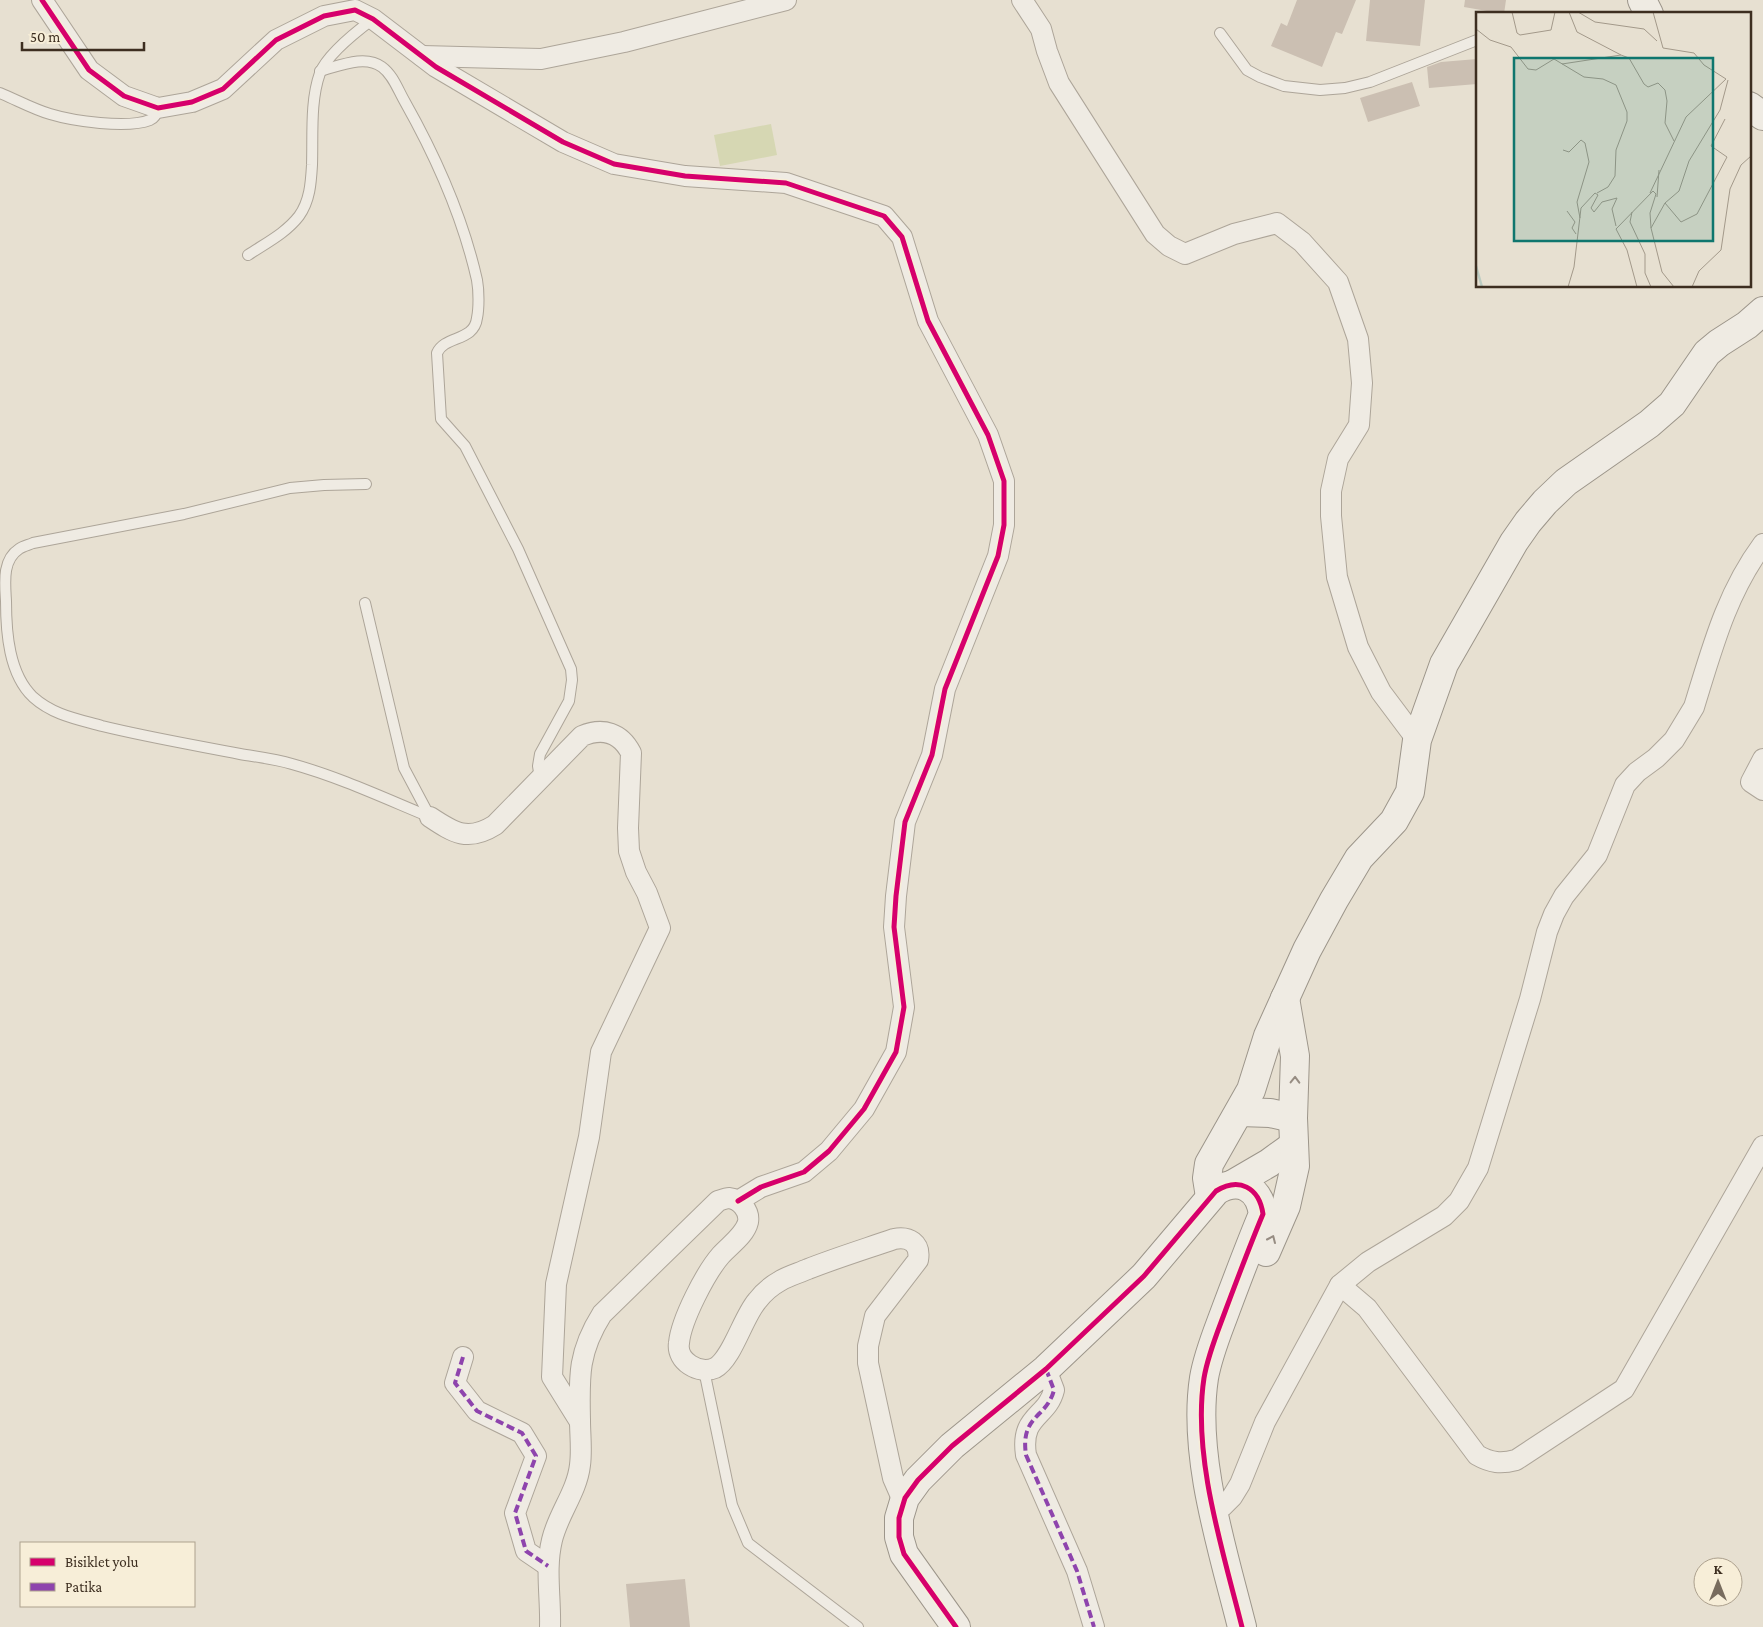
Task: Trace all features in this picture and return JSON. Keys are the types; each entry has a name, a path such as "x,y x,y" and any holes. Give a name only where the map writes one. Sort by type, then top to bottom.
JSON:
{"street":[{"path":"42,0 89,70 124,96 158,108 192,102 223,89 276,40 324,16 355,10 373,19 436,67 563,142 614,164 685,176 786,183 884,216 902,237 928,321 988,435 1004,481 1004,525 998,556 945,689 932,756 905,822 894,927 904,1006 896,1052 864,1109 829,1151 804,1172 761,1187 738,1201"},
{"path":"422,56 541,59 624,42 786,0"},
{"path":"1022,0 1041,28 1059,83 1155,234 1169,246 1186,254 1234,234 1277,223 1302,242 1338,282 1358,339 1362,383 1359,425 1338,459 1331,491 1331,516 1337,577 1362,654 1381,692 1417,740"},
{"path":"1642,0 1648,12"},
{"path":"1242,1627 1214,1511 1202,1445 1200,1408 1204,1376 1215,1339 1263,1214 1238,1188 1207,1188 1209,1164 1251,1090 1268,1036 1307,950 1334,900 1360,858 1394,821 1410,792 1417,740 1444,664 1514,542 1545,502 1566,482 1649,424 1672,404 1707,353 1719,343 1748,326 1763,310"},
{"path":"1214,1511 1223,1506 1232,1497 1240,1484 1265,1422 1340,1286 1368,1262 1387,1249 1444,1216 1459,1201 1469,1186 1484,1150 1530,999 1547,932 1554,914 1564,896 1597,855 1625,785 1666,750 1688,719 1694,707 1720,621 1737,585 1763,544"},
{"path":"430,817 450,831 473,835 484,832 495,825 582,736 592,732 601,731 620,738 627,745 631,753 629,851 660,928 601,1052 589,1137 556,1284 552,1377 580,1422"},
{"path":"1763,759 1751,782 1763,790"},
{"path":"1215,1339 1226,1332 1237,1318 1286,1206 1296,1166 1293,1118 1295,1056 1285,998"},
{"path":"1240,1112 1270,1113 1293,1118"},
{"path":"1223,1140 1242,1160 1238,1188"},
{"path":"956,1627 904,1554 899,1537 899,1518 906,1498 918,1480 952,1446 1046,1369 1238,1188 1294,1145"},
{"path":"1340,1286 1367,1308 1477,1455 1495,1463 1516,1460 1624,1389 1763,1146"},
{"path":"550,1627 548,1566 551,1541 557,1520 573,1490 580,1468 582,1446 580,1371 584,1349 591,1331 602,1314 718,1201 729,1198 738,1201 748,1214 748,1222 743,1231 720,1256 706,1276 680,1333 678,1346 683,1359 692,1367 704,1370 715,1368 725,1360 744,1320 756,1302 781,1280 838,1257 901,1237 911,1239 918,1248 918,1260 875,1316 868,1346 868,1363 893,1478 900,1494 906,1498"},
{"path":"463,1358 455,1383 477,1411 522,1433 536,1456 516,1513 526,1551 548,1566"},
{"path":"1046,1369 1054,1390 1052,1396 1028,1427 1025,1445 1026,1455 1077,1571 1094,1627"}],"lane":[{"path":"248,255 286,230 300,215 308,198 312,180 313,108 320,72 339,47 373,19"},
{"path":"1220,34 1247,70 1284,86 1320,90 1345,88 1370,82 1476,40"},
{"path":"320,72 359,61 371,61 389,73 416,122 459,216 478,283 478,318 467,335 442,346 437,354 441,419 466,446 518,549 567,660 572,680 569,701 540,754 538,766 540,778"},
{"path":"0,93 49,114 97,122 136,123 150,120 157,114 158,108"},
{"path":"366,484 290,488 184,514 33,543 19,549 10,558 5,570 9,644 14,667 22,683 32,696 48,708 67,717 120,730 291,764 348,784 430,817"},
{"path":"365,602 404,768 430,817"},
{"path":"704,1370 732,1505 748,1543 858,1627"}],"green space":[{"path":"771,124 777,155 720,166 714,135"}],"building":[{"path":"1297,0 1356,0 1342,34 1336,32 1322,67 1271,46 1281,23 1287,26"},
{"path":"1370,0 1425,0 1420,46 1366,41"},
{"path":"1465,0 1506,0 1504,12 1464,7"},
{"path":"1476,59 1476,84 1429,88 1427,67 1441,62"},
{"path":"1412,82 1420,106 1368,122 1360,98"},
{"path":"685,1579 690,1627 630,1627 626,1584"}],"marked path":[{"path":"463,1357 455,1383 477,1411 522,1433 536,1456 515,1513 526,1551 548,1566"},
{"path":"1046,1369 1054,1390 1051,1399 1030,1424 1025,1442 1026,1455 1077,1571 1094,1627"}],"cycle path":[{"path":"42,0 89,70 124,96 158,108 192,102 223,89 276,40 324,16 355,10 373,19 436,67 563,142 614,164 685,176 786,183 884,216 902,237 928,321 988,435 1004,481 1004,525 998,556 945,689 932,755 905,822 894,927 904,1007 896,1052 864,1109 829,1151 804,1172 761,1187 738,1201"},
{"path":"956,1627 904,1554 899,1537 899,1518 905,1498 918,1480 952,1446 1046,1369 1144,1276 1216,1191 1232,1185 1247,1187 1252,1191 1261,1205 1263,1214 1211,1351 1204,1378 1201,1408 1202,1439 1211,1503 1242,1627"}]}
